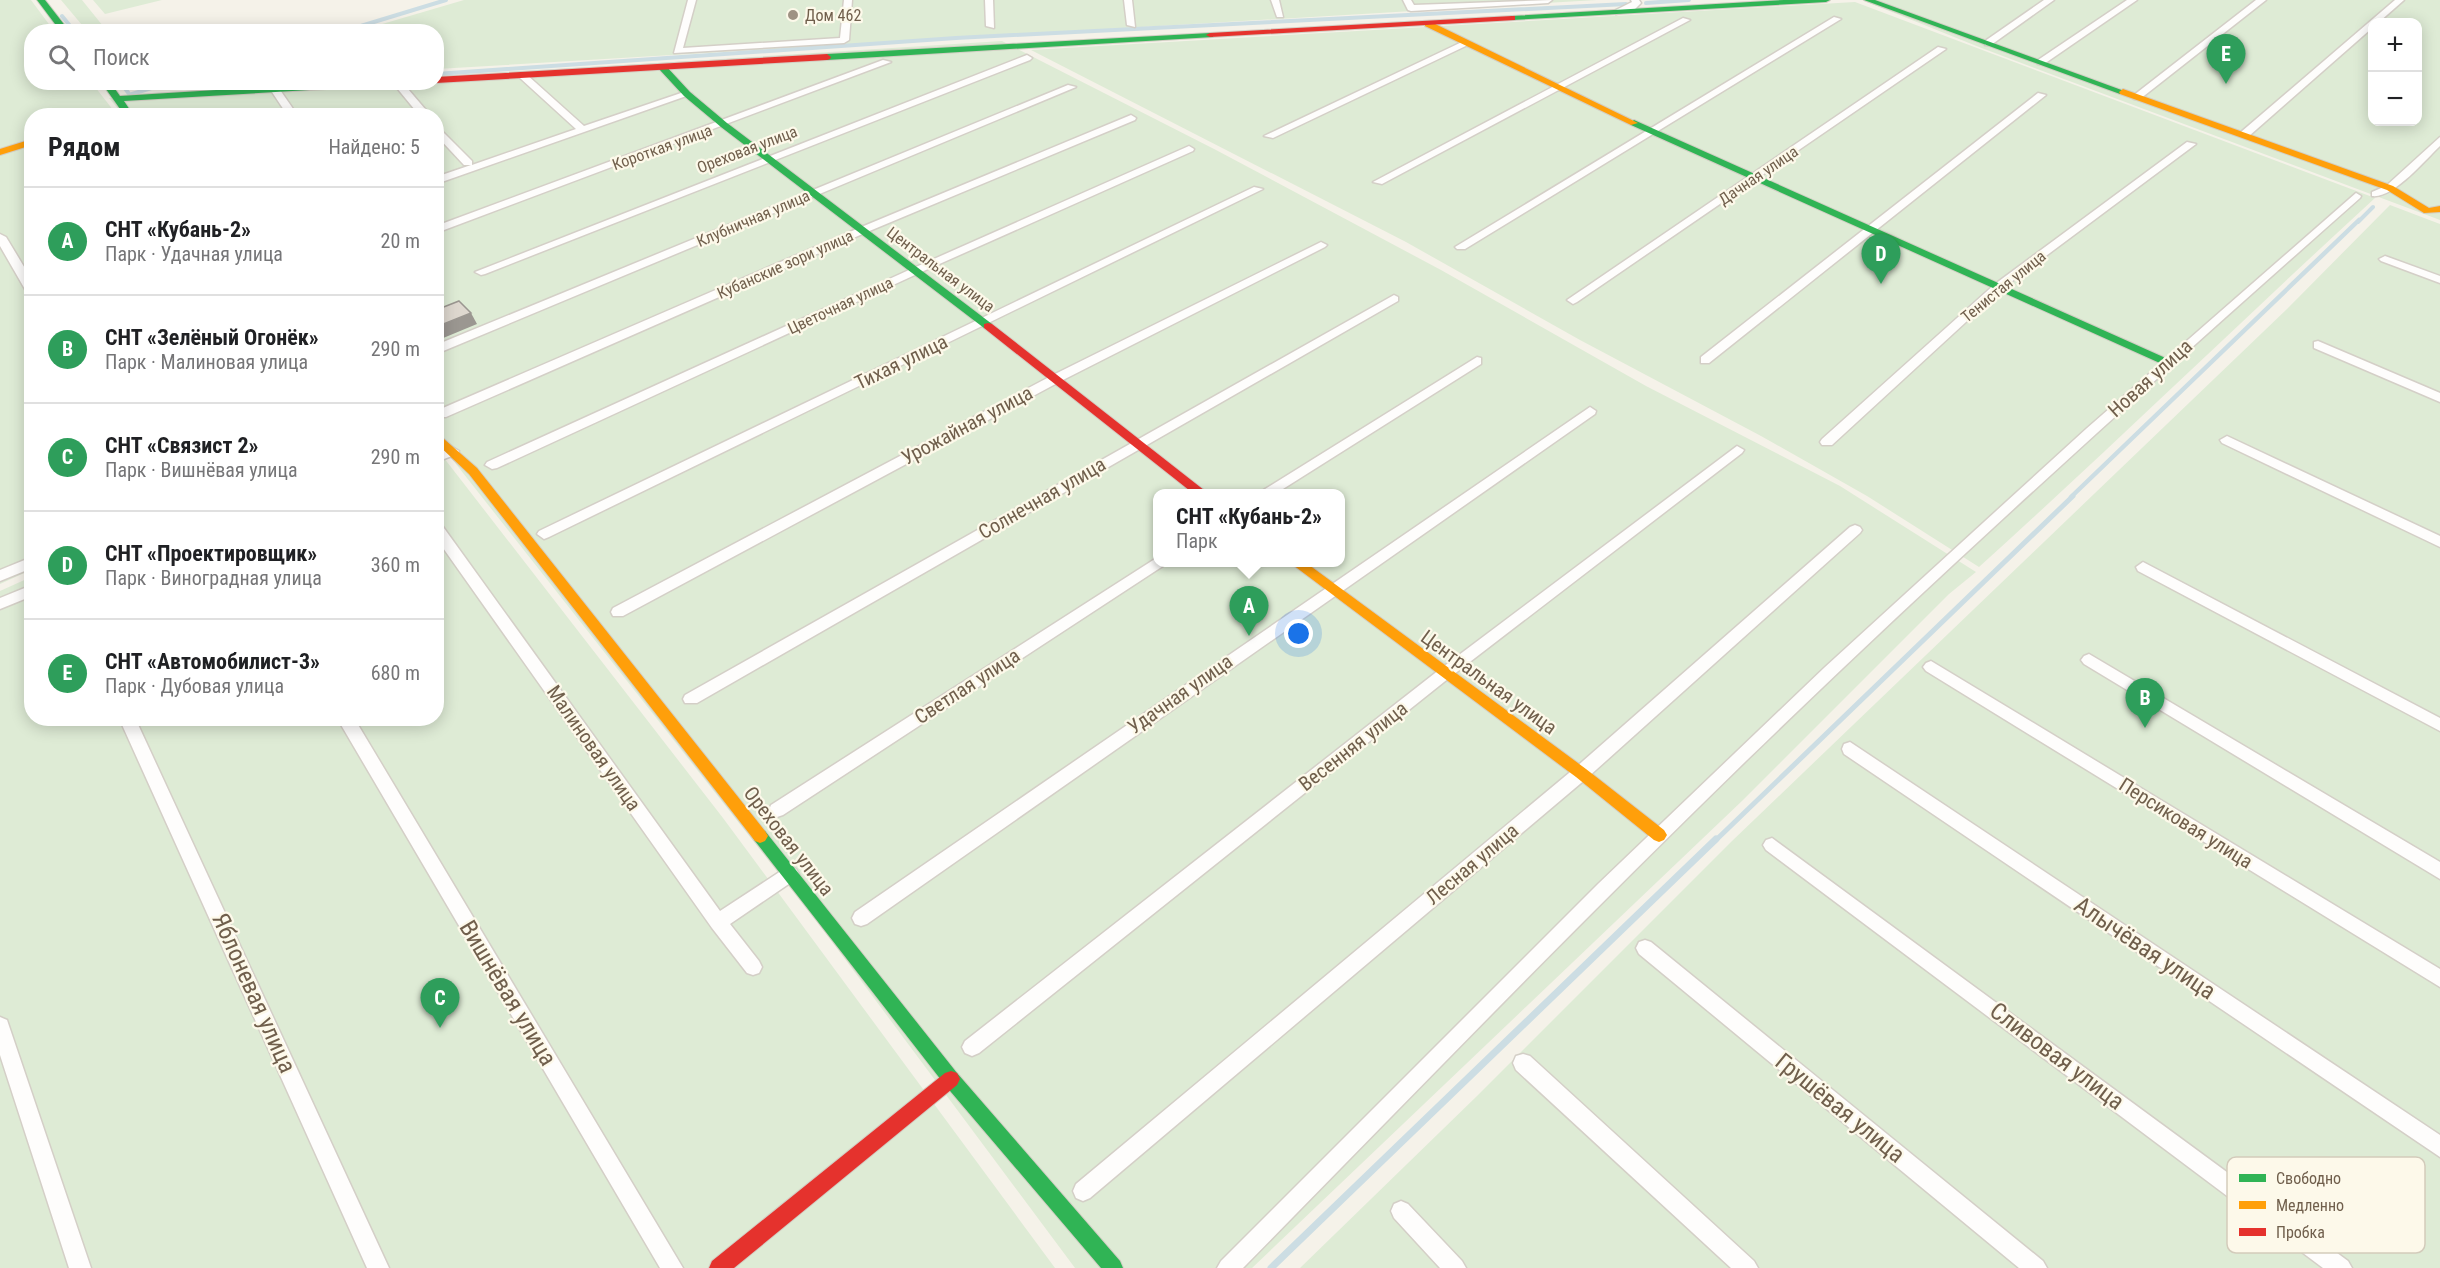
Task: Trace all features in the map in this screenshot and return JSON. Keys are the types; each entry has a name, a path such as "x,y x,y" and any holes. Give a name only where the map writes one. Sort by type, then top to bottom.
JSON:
{"street":[{"path":"41,0 60,24"},
{"path":"692,0 677,51 799,50 1425,23 1826,0"},
{"path":"444,80 662,67 799,50 844,40 848,0"},
{"path":"989,0 991,26"},
{"path":"1128,0 1132,25"},
{"path":"1275,0 1280,15"},
{"path":"1410,4 1548,0"},
{"path":"1619,12 1631,8 1637,3 1635,0"},
{"path":"1868,0 2390,188 2427,211 2440,209"},
{"path":"1988,43 2050,0"},
{"path":"2041,62 2133,0"},
{"path":"2137,97 2262,0"},
{"path":"2379,18 2400,0"},
{"path":"1461,247 1837,18"},
{"path":"1378,182 1686,20"},
{"path":"1425,23 1650,130 2166,362"},
{"path":"2245,134 2368,27"},
{"path":"1269,136 1467,43"},
{"name":"Дачная улица","path":"1573,300 1941,49"},
{"name":"Ореховая улица","path":"481,272 1027,58"},
{"name":"Короткая улица","path":"444,227 723,125 886,62"},
{"name":"Центральная улица","path":"662,67 687,94 723,125 770,158 913,272 984,322 1057,378 1136,444 1196,489"},
{"path":"523,76 579,127"},
{"name":"Клубничная улица","path":"444,347 1071,87"},
{"path":"111,90 122,108"},
{"path":"118,99 259,90"},
{"path":"276,90 288,108"},
{"path":"403,90 419,108"},
{"path":"444,178 687,94"},
{"path":"1705,360 2041,95"},
{"name":"Кубанские зори улица","path":"444,413 863,230 1131,118"},
{"path":"444,137 468,163"},
{"path":"2376,194 2390,188 2440,140"},
{"path":"0,152 24,144"},
{"name":"Тенистая улица","path":"1827,442 1999,286 2191,144"},
{"name":"Цветочная улица","path":"492,465 913,272 1189,149"},
{"name":"Тихая улица","path":"544,534 1258,189"},
{"name":"Новая улица","path":"1228,1268 1659,835 1947,563 2166,362 2356,196"},
{"path":"0,237 24,278"},
{"name":"Урожайная улица","path":"618,612 1057,378 1321,245"},
{"path":"2385,259 2440,280"},
{"name":"Солнечная улица","path":"691,699 1136,444 1395,299"},
{"path":"2318,345 2440,398"},
{"path":"1272,489 1477,361"},
{"name":"Удачная улица","path":"861,918 1330,589 1590,411"},
{"path":"2227,440 2440,542"},
{"name":"Ореховая улица","path":"444,444 473,471 951,1079 1104,1264"},
{"name":"Весенняя улица","path":"972,1047 1444,674 1737,450"},
{"path":"444,454 452,451"},
{"name":"Лесная улица","path":"1083,1191 1581,773 1855,530"},
{"name":"Малиновая улица","path":"444,538 717,922 753,967"},
{"name":"Светлая улица","path":"777,810 1153,565"},
{"path":"0,576 24,566"},
{"name":"Центральная улица","path":"1301,567 1581,773 1659,835"},
{"path":"2143,567 2440,725"},
{"path":"0,604 24,594"},
{"path":"2089,660 2440,871"},
{"name":"Персиковая улица","path":"1931,667 2440,979"},
{"name":"Яблоневая улица","path":"131,726 198,868 378,1268"},
{"name":"Вишнёвая улица","path":"350,726 672,1268"},
{"name":"Алычёвая улица","path":"1850,749 2440,1147"},
{"name":"Сливовая улица","path":"1772,845 2227,1183"},
{"path":"717,922 790,874"},
{"name":"Грушёвая улица","path":"1644,948 2036,1268"},
{"path":"0,1026 80,1268"},
{"path":"1523,1063 1747,1268"},
{"path":"718,1268 951,1079"},
{"path":"1401,1211 1455,1268"},
{"name":"Сливовая улица","path":"2321,1253 2341,1268"}],"green space":[{"path":"0,0 31,0 49,24 24,24 24,90 97,90 112,108 24,108 24,573 0,584"},
{"path":"61,0 82,0 101,24 81,24"},
{"path":"93,0 162,0 105,14"},
{"path":"464,0 1597,0 444,69 444,24 382,24"},
{"path":"1862,0 2440,0 2440,220 1979,47"},
{"path":"1855,2 2375,198 1979,567 1867,496 1761,436 1580,340 1406,242 1031,50"},
{"path":"1002,41 1216,150 1441,270 1646,386 1840,486 1976,572 1949,594 1743,800 1252,1268 1075,1268 821,927 444,449 444,108 117,108 109,98 237,90 444,90 444,77"},
{"path":"2390,205 2440,224 2440,1268 1300,1268 1477,1096 1732,841 2287,309"},
{"path":"444,458 723,818 1055,1268 0,1268 0,591 24,580 24,726 444,726"}],"building":[{"path":"459,301 471,313 444,324 444,307"}],"waterway":[{"path":"367,24 446,0"},
{"path":"1646,3 1689,0"},
{"path":"444,73 956,38 1626,4"},
{"path":"62,16 68,24"},
{"path":"126,90 130,95 136,94"},
{"path":"132,94 145,90"},
{"path":"2358,222 2373,207"},
{"path":"2071,497 2359,220"},
{"path":"1715,841 2073,496"},
{"path":"1271,1268 1716,839"}],"traffic: fast":[{"path":"41,0 60,24"},
{"path":"1512,18 1826,0"},
{"path":"1868,0 2123,92"},
{"path":"827,57 1210,35"},
{"path":"662,67 687,94 724,125 988,326"},
{"path":"111,90 124,108"},
{"path":"118,99 265,90"},
{"path":"1634,123 2166,362"},
{"path":"760,836 951,1079 1113,1268"}],"traffic: slow":[{"path":"1428,24 1634,123"},
{"path":"2123,92 2390,188 2427,211 2440,209"},
{"path":"0,152 24,144"},
{"path":"444,444 473,471 760,836"},
{"path":"1302,567 1581,773 1659,835"}],"traffic: jam":[{"path":"1210,35 1512,18"},
{"path":"444,80 827,57"},
{"path":"988,326 1197,489"},
{"path":"719,1268 951,1079"}],"place":[{"name":"Дом 462","path":"793,15"},
{"name":"СНТ «Автомобилист-3»","path":"2226,84"},
{"name":"СНТ «Проектировщик»","path":"1881,284"},
{"name":"СНТ «Кубань-2»","path":"1249,636"},
{"name":"СНТ «Зелёный Огонёк»","path":"2145,728"},
{"name":"СНТ «Связист 2»","path":"440,1028"}]}
